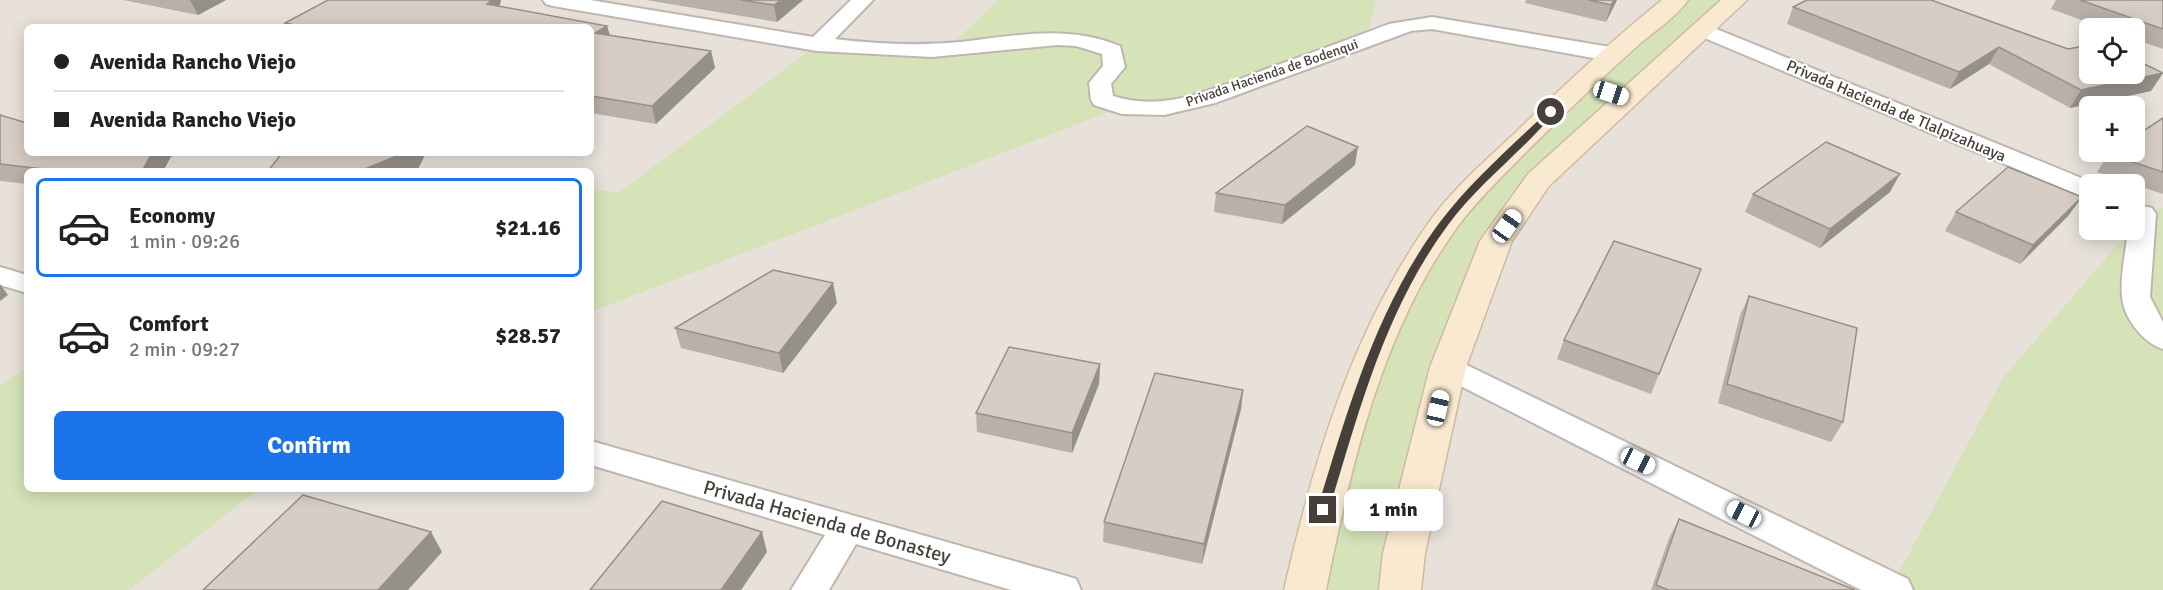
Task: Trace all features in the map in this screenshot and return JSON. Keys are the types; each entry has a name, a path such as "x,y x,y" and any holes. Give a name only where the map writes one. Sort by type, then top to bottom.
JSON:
{"street":[{"name":"Privada Hacienda de Bodenqui","path":"553,0 816,45 883,50 926,50 1043,40 1094,41 1112,51 1114,67 1100,83 1102,100 1119,108 1154,108 1192,103 1366,41 1395,27 1412,24 1432,22 1610,54"},
{"path":"816,45 863,0"},
{"path":"1305,590 1317,532 1362,381 1395,302 1444,224 1472,191 1610,54 1676,0 1719,15 1538,180 1496,241 1448,367 1404,554 1400,590"},
{"name":"Privada Hacienda de Tlalpizahuaya","path":"1719,15 2079,186"},
{"path":"1580,83 1626,98"},
{"path":"2147,211 2136,297 2146,322 2163,339"},
{"path":"0,276 24,283"},
{"path":"1448,367 1895,590"},
{"name":"Privada Hacienda de Bonastey","path":"594,454 1063,590"},
{"path":"809,590 847,529"}],"shaded area":[{"path":"0,0 2163,0 2163,590 0,590"}],"green space":[{"path":"998,0 1376,0 1366,41 1192,103 1119,108 594,311 594,189 618,193 817,45 947,49"},
{"path":"1676,0 1735,0 1626,98 1496,241 1400,590 1305,590 1317,532 1444,224"},
{"path":"2163,208 2163,590 1895,590 1891,587 2003,378 2121,240 2145,240 2145,213"},
{"path":"24,370 24,492 255,492 129,590 0,590 0,385"}],"building":[{"path":"328,0 492,0 487,4 607,26 595,33 711,51 652,106 594,96 594,24 285,23"},
{"path":"741,0 781,0 774,5"},
{"path":"1589,0 1614,0 1611,5"},
{"path":"1807,0 1931,0 2068,49 2079,47 2079,84 2110,84 2081,90 1999,47 1959,72 1793,7"},
{"path":"2080,0 2163,0 2163,29 2145,23 2145,18 2132,18"},
{"path":"2145,64 2163,73 2145,77"},
{"path":"0,115 24,122 24,156 150,156 144,168 34,168 0,164"},
{"path":"2163,118 2163,172 2133,162 2145,162 2145,130"},
{"path":"1307,126 1358,147 1285,205 1216,193"},
{"path":"1826,142 1900,174 1830,229 1753,194"},
{"path":"280,156 397,156 367,168 270,168"},
{"path":"2008,167 2079,196 2079,200 2033,245 1956,212"},
{"path":"1614,241 1701,269 1659,374 1564,340"},
{"path":"773,270 833,283 779,353 675,328"},
{"path":"1749,296 1857,328 1843,422 1727,384"},
{"path":"1009,347 1100,364 1072,433 976,413"},
{"path":"1155,373 1243,390 1204,544 1104,522"},
{"path":"303,495 431,532 378,590 203,590"},
{"path":"662,501 762,532 721,590 590,590"},
{"path":"1679,519 1855,590 1668,590 1656,585"}],"route":[{"path":"1323,510 1362,381 1395,302 1444,224 1472,191 1551,112"}]}
